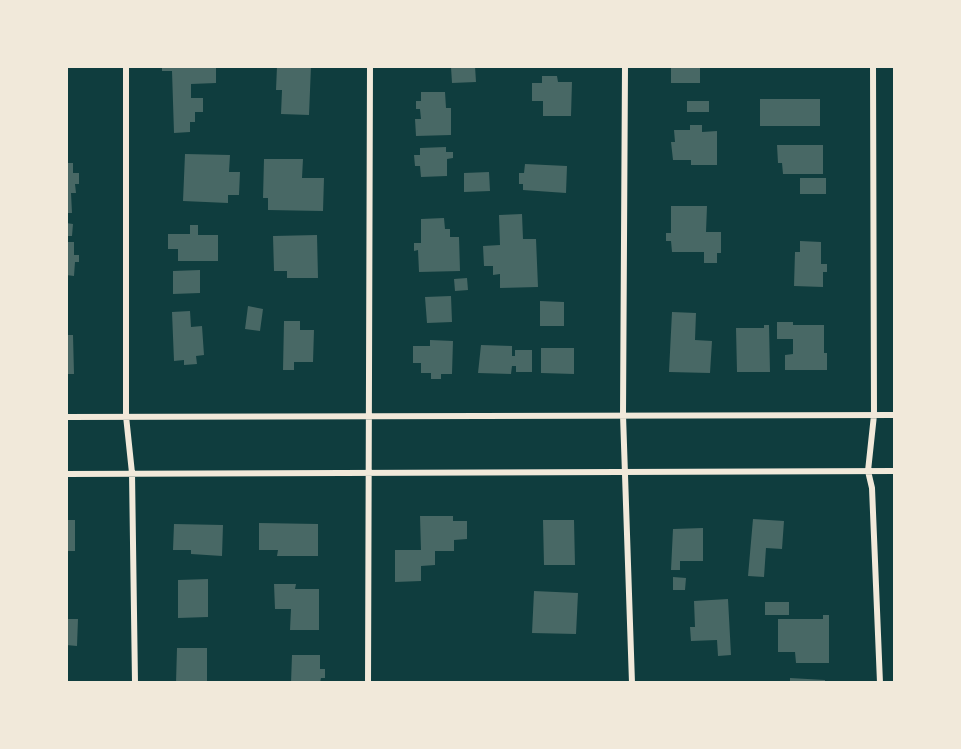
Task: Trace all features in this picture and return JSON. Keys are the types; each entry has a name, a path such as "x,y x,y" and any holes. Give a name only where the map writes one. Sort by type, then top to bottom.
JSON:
{"street":[{"path":"126,66 126,417 132,473 135,683"},
{"path":"368,683 370,66"},
{"path":"625,66 623,416 632,683"},
{"path":"873,66 874,415 868,471 872,488 880,683"},
{"path":"66,417 895,415"},
{"path":"66,474 895,471"}],"building":[{"path":"162,66 216,66 216,83 191,84 191,98 203,98 203,112 195,112 195,122 190,122 190,132 174,133 172,71 162,71"},
{"path":"277,66 311,66 309,115 281,114 282,90 276,90"},
{"path":"475,66 476,82 452,83 451,67"},
{"path":"671,66 700,66 700,83 671,83"},
{"path":"542,76 557,76 558,82 572,82 571,116 543,116 543,101 532,101 532,83 542,83"},
{"path":"421,92 445,92 446,108 451,108 451,135 416,136 415,119 421,119 420,109 416,109 416,101 421,101"},
{"path":"760,99 820,99 820,126 760,126"},
{"path":"687,101 709,101 709,112 687,112"},
{"path":"690,125 702,125 702,132 717,131 717,165 691,165 691,160 673,160 671,142 675,142 674,130 690,130"},
{"path":"777,145 823,145 823,174 783,174 782,163 778,163"},
{"path":"446,147 446,152 453,152 453,158 447,159 447,176 421,177 420,166 415,166 414,155 420,155 420,148"},
{"path":"185,154 230,155 229,172 240,172 239,195 228,195 228,203 183,201"},
{"path":"264,159 303,159 302,178 324,178 323,211 268,210 268,198 263,198"},
{"path":"66,163 73,163 73,173 79,173 79,184 75,184 76,193 71,193 72,213 66,213"},
{"path":"525,164 567,166 566,193 523,190 523,184 519,184 519,173 524,173"},
{"path":"489,172 490,191 464,192 464,173"},
{"path":"800,178 826,178 826,194 800,194"},
{"path":"671,206 707,206 706,232 721,232 721,253 717,253 717,263 704,263 704,252 672,252 671,241 666,241 666,233 671,233"},
{"path":"522,214 523,239 536,239 538,287 500,288 500,274 493,275 493,266 484,266 483,246 500,245 499,215"},
{"path":"444,218 445,229 450,229 450,237 459,237 460,271 419,272 418,250 414,251 414,243 421,243 421,219"},
{"path":"66,223 73,224 72,236 66,236"},
{"path":"190,225 198,225 198,235 218,235 218,261 178,261 178,249 168,249 168,234 190,234"},
{"path":"317,235 318,278 287,278 287,271 274,271 273,236"},
{"path":"800,241 821,242 821,264 827,264 827,272 823,272 823,287 794,286 795,252 800,252"},
{"path":"66,242 74,242 74,255 79,255 79,262 75,262 74,276 66,275"},
{"path":"200,270 200,293 173,294 173,271"},
{"path":"467,278 468,290 455,291 454,279"},
{"path":"451,296 452,322 427,323 425,297"},
{"path":"540,301 564,302 564,326 540,326"},
{"path":"248,306 263,309 260,331 245,329"},
{"path":"190,311 191,327 202,326 204,355 196,356 197,364 184,365 184,360 174,361 172,312"},
{"path":"672,312 696,313 695,340 712,341 710,373 669,372"},
{"path":"284,321 300,321 300,330 314,330 313,362 294,362 294,370 283,370"},
{"path":"777,322 793,322 793,325 824,325 824,353 827,353 827,370 785,370 785,355 793,354 793,339 777,339"},
{"path":"764,325 769,325 770,372 737,372 736,328 764,328"},
{"path":"66,335 73,335 74,374 66,374"},
{"path":"430,340 453,341 452,374 441,374 441,379 431,379 431,373 421,373 421,363 413,363 413,346 430,346"},
{"path":"481,345 512,346 512,356 515,356 515,350 532,350 532,372 516,372 516,366 512,366 511,374 478,373"},
{"path":"541,348 574,348 574,374 541,373"},
{"path":"420,516 453,516 453,521 467,521 467,539 454,540 454,551 435,551 435,565 421,566 421,581 395,582 395,550 421,550"},
{"path":"753,519 784,521 782,549 766,548 764,577 748,576"},
{"path":"66,520 75,520 75,551 66,551"},
{"path":"543,520 574,520 575,565 544,565"},
{"path":"259,523 318,524 318,556 277,556 278,550 259,550"},
{"path":"174,524 223,525 222,556 191,554 191,550 173,550"},
{"path":"703,528 703,561 680,561 680,570 671,570 673,529"},
{"path":"673,577 686,578 685,590 673,590"},
{"path":"208,579 208,617 178,618 178,580"},
{"path":"274,584 296,584 295,589 319,589 319,630 290,630 291,609 275,609"},
{"path":"534,591 578,593 576,634 532,633"},
{"path":"728,599 731,655 718,656 717,640 691,641 690,627 695,627 694,601"},
{"path":"765,602 789,602 789,615 765,615"},
{"path":"823,615 829,615 829,663 796,663 795,652 778,652 778,619 823,619"},
{"path":"66,619 78,619 77,646 66,645"},
{"path":"177,648 207,648 207,683 176,683"},
{"path":"292,655 320,655 320,669 325,669 325,678 321,678 320,683 291,683"},
{"path":"790,678 825,680 825,683 790,683"}]}
